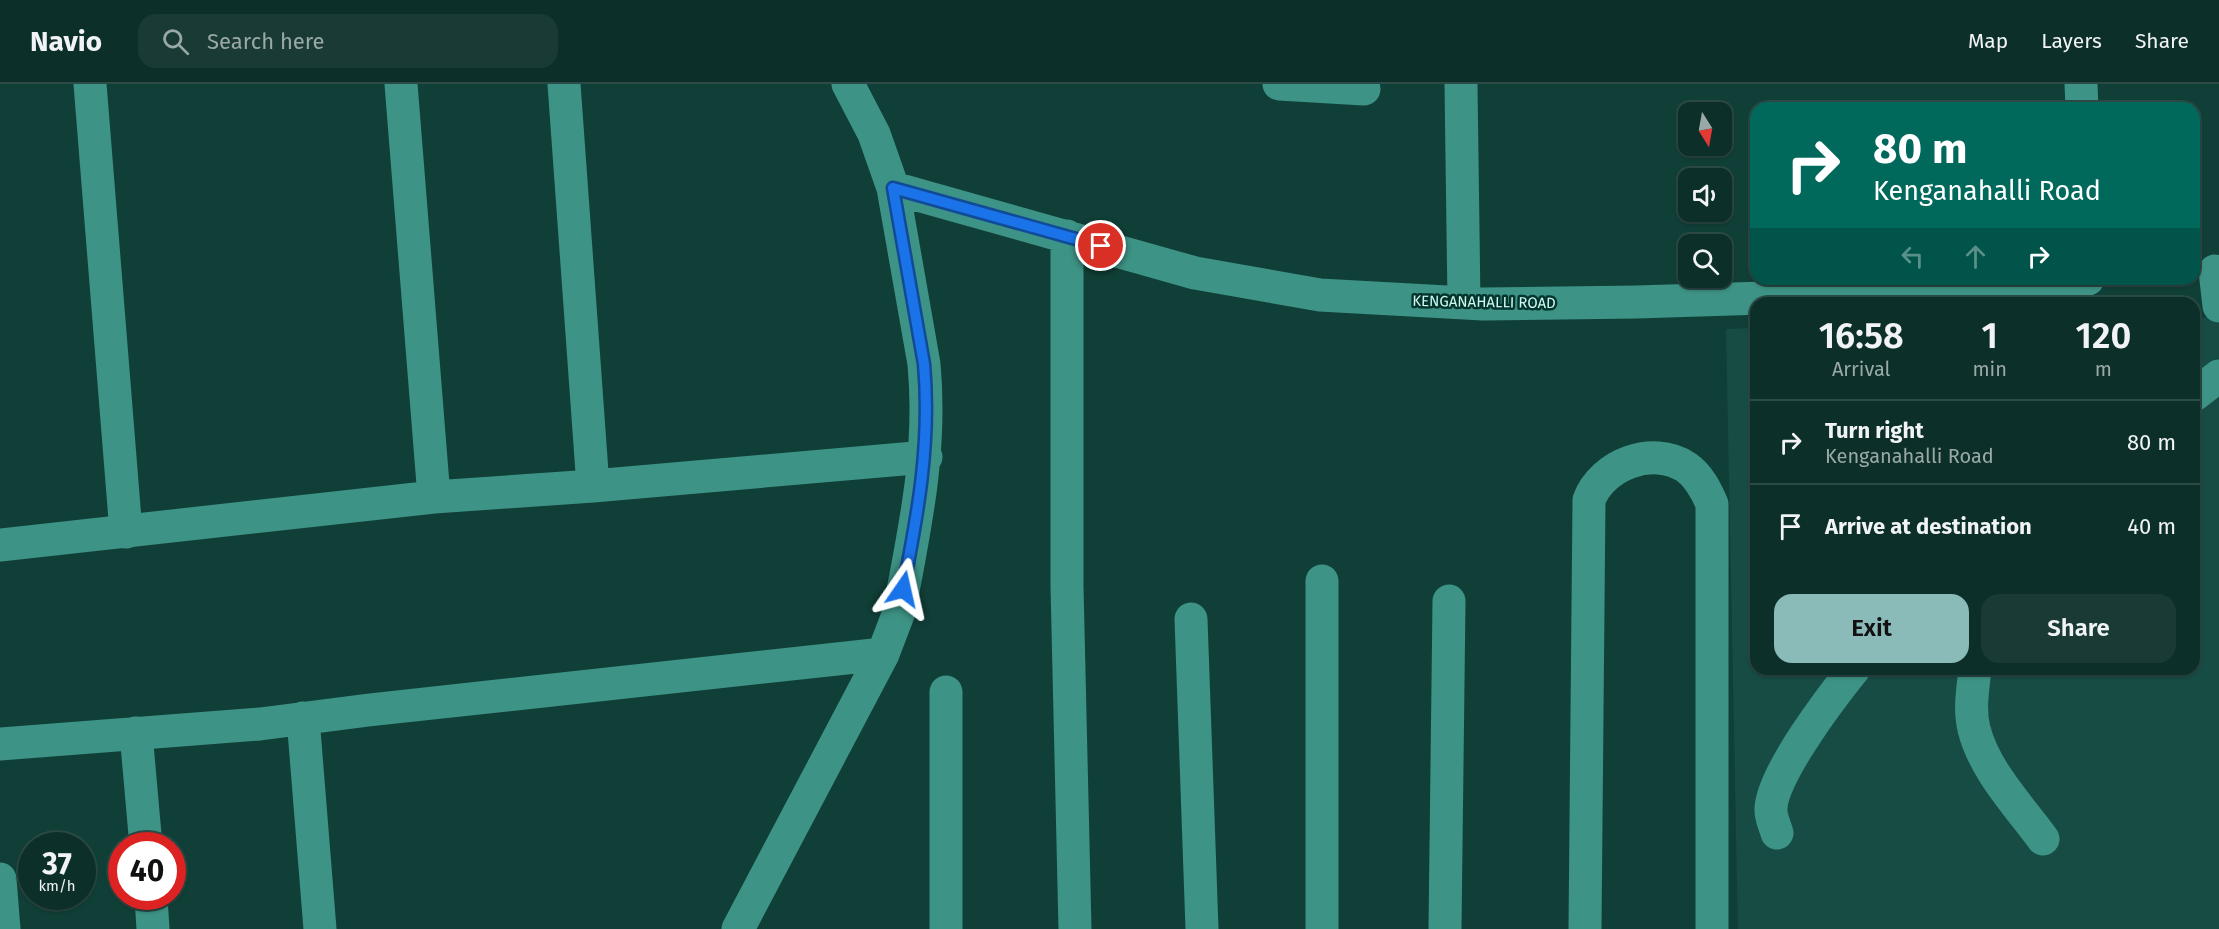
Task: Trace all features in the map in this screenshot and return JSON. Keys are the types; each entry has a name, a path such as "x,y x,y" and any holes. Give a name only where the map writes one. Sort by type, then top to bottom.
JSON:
{"street":[{"path":"90,84 126,532"},
{"path":"401,84 434,497"},
{"path":"564,84 593,486"},
{"path":"738,929 883,654 899,612 921,496 926,457 924,364 893,188 874,134 848,84"},
{"path":"1279,84 1364,89"},
{"path":"1461,84 1464,303"},
{"path":"2081,84 2082,102"},
{"name":"KENGANAHALLI ROAD","path":"893,188 1195,273 1320,295 1512,305 1789,288 1916,293 2014,285"},
{"path":"1067,236 1067,586 1075,929"},
{"path":"2209,271 2219,306"},
{"path":"2200,390 2219,375"},
{"path":"0,545 434,497 593,486 926,457"},
{"path":"1585,929 1589,500 1594,488 1611,470 1645,460 1672,461 1688,469 1702,483 1712,504 1712,929"},
{"path":"1322,581 1322,929"},
{"path":"1445,929 1449,601"},
{"path":"1191,619 1202,929"},
{"path":"0,744 303,718 883,654"},
{"path":"1777,833 1771,810 1776,789 1791,758 1850,675"},
{"path":"1975,675 1971,703 1974,730 1989,765 2043,839"},
{"path":"946,692 946,929"},
{"path":"303,718 320,929"},
{"path":"136,733 145,832"},
{"path":"0,879 4,929"},
{"path":"152,910 153,929"}],"shaded area":[{"path":"2219,317 2219,929 1738,929 1726,329 1750,328 1750,675 2200,675 2200,318"}],"route":[{"path":"903,589 924,478 926,389 924,364 893,188 1101,246"}]}
